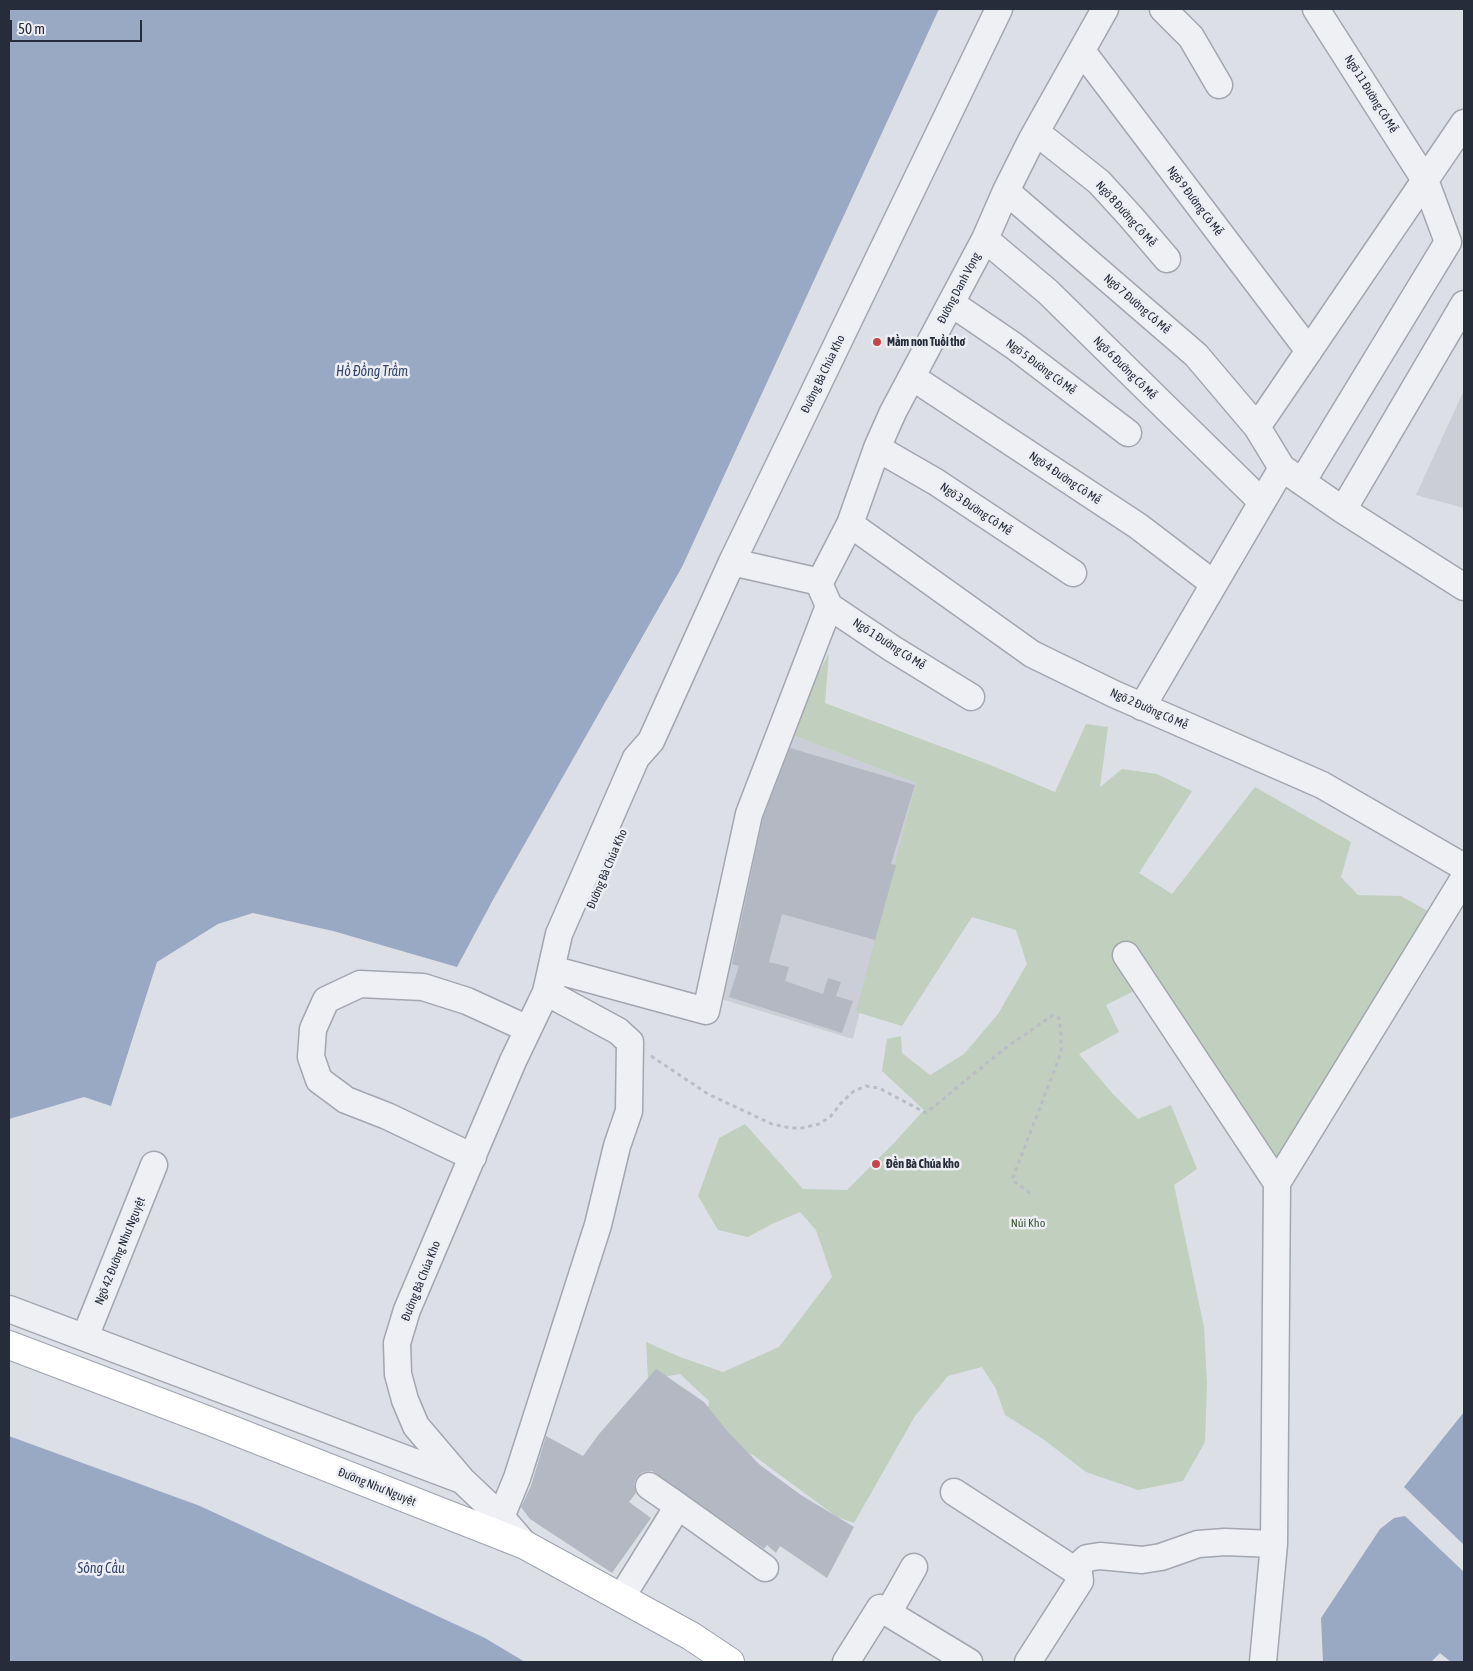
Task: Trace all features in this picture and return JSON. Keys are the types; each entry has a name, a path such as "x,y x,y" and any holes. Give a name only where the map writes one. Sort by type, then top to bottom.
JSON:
{"main road":[{"name":"Đường Như Nguyệt","path":"9,1345 212,1422 525,1545 691,1636 730,1662"}],"street":[{"name":"Đường Bà Chúa Kho","path":"525,1545 502,1517 462,1480 416,1426 404,1400 398,1374 397,1343 407,1310 513,1061 552,981 576,941 653,759 652,741 732,562 999,9"},
{"name":"Đường Danh Vọng","path":"820,582 850,524 877,448 893,412 985,239 1006,191 1036,132 1105,9"},
{"path":"1163,9 1190,37 1219,85"},
{"name":"Ngõ 11 Đường Cô Mễ","path":"1292,475 1448,242 1425,180 1316,9"},
{"name":"Ngõ 9 Đường Cô Mễ","path":"1082,51 1309,351"},
{"path":"1257,427 1464,123"},
{"name":"Ngõ 8 Đường Cô Mễ","path":"1036,132 1099,182 1166,259"},
{"name":"Ngõ 7 Đường Cô Mễ","path":"1006,191 1196,355 1257,427 1292,475"},
{"name":"Ngõ 6 Đường Cô Mễ","path":"985,239 1048,292 1262,502"},
{"name":"Ngõ 5 Đường Cô Mễ","path":"951,303 1014,346 1128,433"},
{"path":"1343,510 1464,304"},
{"name":"Ngõ 4 Đường Cô Mễ","path":"912,377 1138,526 1214,584"},
{"name":"Ngõ 3 Đường Cô Mễ","path":"877,448 936,482 1073,573"},
{"path":"1142,707 1262,502 1292,475 1343,510 1464,587"},
{"name":"Ngõ 2 Đường Cô Mễ","path":"850,524 1032,654 1142,707 1322,785 1464,867"},
{"path":"552,981 706,1011 749,814 828,606 820,582 732,562"},
{"name":"Ngõ 1 Đường Cô Mễ","path":"828,606 971,697"},
{"path":"1265,1661 1274,1544 1277,1183 1464,878"},
{"path":"1126,955 1277,1183"},
{"path":"502,1517 517,1478 598,1225 617,1146 629,1111 630,1042 552,981"},
{"path":"473,1157 387,1116 346,1100 319,1080 311,1057 313,1029 326,1000 360,984 423,987 467,1001 528,1029"},
{"name":"Ngõ 42 Đường Như Nguyệt","path":"85,1337 154,1166"},
{"path":"9,1308 462,1480"},
{"path":"648,1486 765,1568"},
{"path":"954,1492 1079,1573 1080,1581 1028,1662"},
{"path":"621,1598 678,1506"},
{"path":"1075,1569 1087,1558 1100,1556 1142,1560 1162,1557 1198,1544 1225,1542 1274,1544"},
{"path":"888,1613 914,1567"},
{"path":"846,1662 880,1608 969,1662"}],"path":[{"path":"646,1052 708,1094 772,1124 802,1128 819,1124 830,1116 854,1090 866,1086 878,1088 926,1113 1004,1049 1053,1015 1056,1016 1059,1018 1061,1053 1012,1180 1030,1193"}],"shaded area":[{"path":"1464,390 1464,508 1416,495"},
{"path":"787,733 916,783 853,1039 718,998 748,828"}],"green space":[{"name":"Núi Kho","path":"829,653 825,703 993,766 1055,792 1086,724 1108,727 1100,787 1122,769 1157,774 1192,791 1139,873 1172,894 1255,787 1351,842 1341,877 1358,895 1401,896 1442,919 1278,1164 1157,977 1106,1005 1119,1032 1079,1054 1112,1093 1138,1119 1171,1105 1197,1169 1174,1185 1204,1327 1207,1384 1205,1442 1183,1481 1138,1490 1086,1472 1043,1439 1005,1415 996,1389 982,1367 948,1376 915,1416 854,1523 837,1517 753,1455 723,1444 705,1425 709,1401 680,1374 648,1380 646,1342 680,1357 723,1372 779,1347 832,1277 816,1230 800,1212 748,1237 718,1230 698,1196 719,1138 745,1124 803,1189 847,1190 924,1110 882,1071 887,1039 901,1036 902,1053 930,1075 964,1054 998,1014 1027,964 1016,930 972,917 902,1026 856,1012 916,783 787,733"}],"water":[{"name":"Hồ Đồng Trầm","path":"9,9 939,9 682,567 494,898 457,967 333,931 253,913 218,924 157,962 111,1106 84,1097 9,1119"},
{"path":"1464,1412 1464,1545 1404,1487"},
{"name":"Sông Cầu","path":"9,1436 200,1506 485,1638 525,1662 9,1662"},
{"path":"1405,1516 1464,1572 1464,1662 1451,1662 1440,1653 1431,1662 1323,1662 1321,1618 1380,1529 1394,1518"}],"building":[{"path":"790,748 915,785 891,864 896,865 875,940 782,914 769,962 789,967 785,981 823,994 828,978 841,982 836,996 853,1001 842,1033 729,997 739,966 732,964 763,818"},
{"path":"656,1369 704,1402 727,1431 760,1465 801,1495 854,1527 827,1578 780,1546 776,1553 767,1545 764,1549 652,1471 643,1472 637,1477 634,1484 636,1493 629,1502 651,1518 612,1573 530,1519 521,1507 531,1486 546,1436 583,1456 599,1434"}],"place":[{"name":"Mầm non Tuổi thơ","path":"877,342"},
{"name":"Đền Bà Chúa kho","path":"876,1164"}]}
